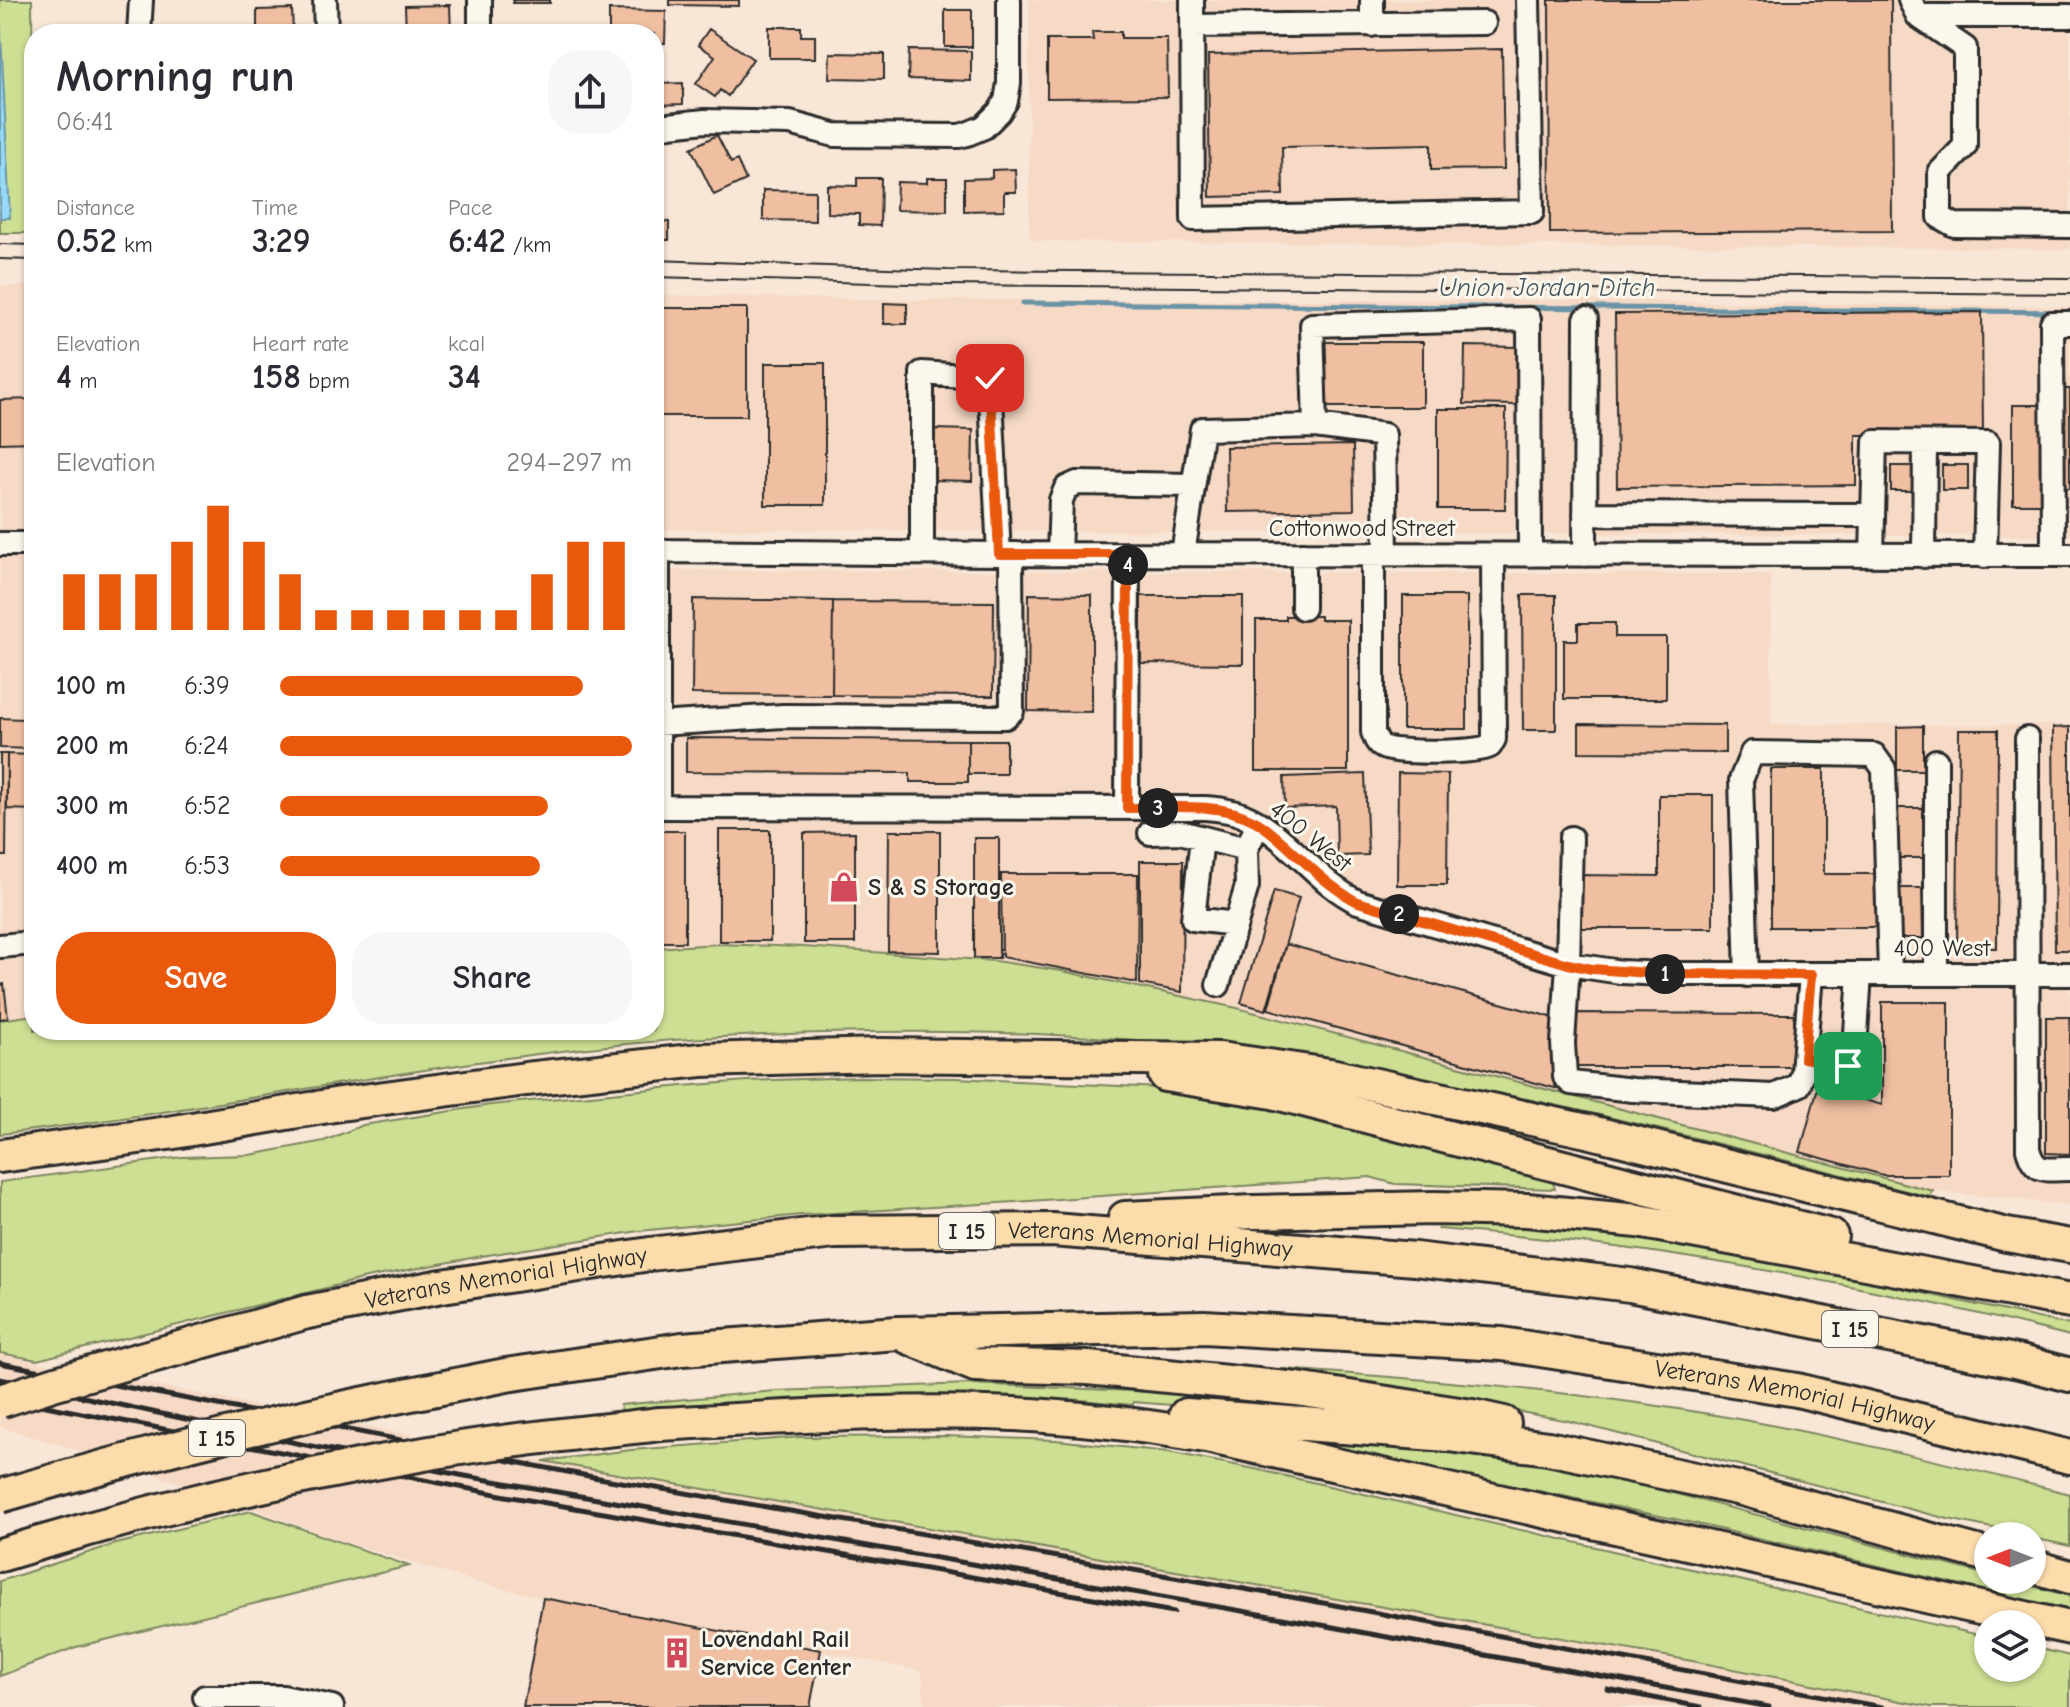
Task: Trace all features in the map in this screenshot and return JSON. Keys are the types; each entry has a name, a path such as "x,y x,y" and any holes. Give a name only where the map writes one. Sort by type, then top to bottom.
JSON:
{"highway":[{"path":"0,1156 340,1104 701,1060 881,1055 1220,1059 1330,1075 1587,1131 1992,1231 2070,1246"},
{"path":"1034,1056 1273,1092 2070,1299"},
{"path":"834,1232 1254,1212 1434,1208 1527,1210 1638,1221 2070,1299"},
{"name":"Veterans Memorial Highway","path":"0,1401 307,1312 442,1286 650,1254 834,1232 1052,1230 1415,1259 1630,1285 2020,1362 2070,1375"},
{"name":"Veterans Memorial Highway","path":"0,1496 103,1466 357,1404 506,1375 682,1349 898,1333 1204,1327 1502,1344 1797,1390 2070,1457"},
{"path":"898,1333 975,1365 1088,1368 1297,1389 1472,1416 1627,1451 1742,1489"},
{"path":"0,1555 141,1514 368,1464 513,1441 661,1424 881,1413 1085,1411 1145,1412 1448,1435 1548,1448 1742,1489 1974,1551"},
{"path":"1011,1414 1133,1424 1206,1436 2070,1628"},
{"path":"2046,1570 2070,1577"}],"street":[{"path":"140,24 141,0"},
{"path":"325,0 326,24"},
{"path":"480,0 480,24"},
{"path":"664,126 705,121 790,123 834,135 967,134 984,127 1006,101 1009,83 1009,0"},
{"path":"1192,0 1193,219 1532,212 1528,0"},
{"path":"1372,0 1372,25"},
{"path":"1914,8 2070,16"},
{"path":"1914,8 1965,48 1965,146 1940,172 1940,217 1954,225 2070,226"},
{"path":"1192,26 1484,23"},
{"path":"1315,426 1312,325 1529,319 1530,555"},
{"path":"1585,555 1586,319"},
{"path":"2061,555 2052,323 2070,323"},
{"path":"664,715 1005,717 1012,711 1005,554 990,378 922,373 922,553"},
{"path":"1183,554 1202,429 1315,426 1384,435 1373,624 1375,739 1381,746 1390,749 1441,751 1479,750 1490,746 1494,739 1493,555"},
{"path":"1872,555 1875,442 1988,443 1985,556"},
{"path":"1924,556 1925,443"},
{"path":"1059,554 1061,500 1066,488 1077,483 1193,485"},
{"path":"1585,514 1872,515"},
{"path":"0,544 24,544"},
{"name":"Cottonwood Street","path":"664,551 2061,555"},
{"path":"1127,808 1128,554"},
{"path":"1303,554 1303,608"},
{"path":"2027,739 2028,1149 2032,1164 2037,1167 2070,1169"},
{"path":"1747,975 1741,780 1752,753 1874,755 1884,769 1890,974"},
{"path":"1936,761 1936,974"},
{"name":"400 West","path":"664,807 1223,809 1258,823 1334,887 1358,902 1568,964 1621,972 1747,975 2070,974"},
{"path":"1218,985 1247,886 1246,849 1258,823"},
{"path":"1150,833 1180,832 1246,849"},
{"path":"1202,838 1193,919 1236,924"},
{"path":"1571,838 1563,1043 1565,1077 1571,1083 1633,1090 1774,1096 1799,1085 1803,1073 1811,975"},
{"path":"0,946 24,944"},
{"path":"1804,1058 1848,1066 1854,1063 1860,974"},
{"path":"205,1697 283,1697 332,1707"}],"shaded area":[{"path":"1029,0 2070,0 2070,249 1035,241 1029,236"},
{"path":"0,286 24,286 24,531 0,531"},
{"path":"664,295 911,300 1567,300 2070,307 2070,536 664,529"},
{"path":"0,557 24,557 24,1016 0,1020"},
{"path":"664,570 1771,574 1771,724 2070,725 2070,1205 1933,1191 1237,1008 1062,971 995,961 719,944 664,947"},
{"path":"0,1355 553,1463 1671,1657 1931,1707 924,1707 922,1671 543,1598 472,1581 343,1541 111,1460 0,1427"}],"green space":[{"path":"0,0 32,0 32,24 24,24 24,233 0,233"},
{"path":"719,944 804,947 995,961 1062,971 1237,1008 1933,1191 1930,1197 1609,1117 1401,1075 1168,1043 1021,1033 820,1033 629,1044 449,1066 90,1123 0,1134 0,1020 24,1016 24,1040 664,1040 664,947"},
{"path":"956,1078 1161,1088 1294,1109 1552,1179 1555,1189 1395,1184 1370,1177 801,1215 639,1231 366,1278 37,1360 0,1353 0,1182 182,1157 250,1155 324,1141 363,1125 490,1105 747,1081"},
{"path":"1437,1218 1624,1234 1730,1251 2070,1325 2070,1336 1773,1271 1585,1243 1438,1229"},
{"path":"1284,1369 1572,1394 1687,1410 1867,1445 2070,1494 2070,1546 2046,1541 2046,1522 1974,1524 1569,1421 1284,1373"},
{"path":"970,1384 1177,1393 1320,1408 1421,1424 1133,1402 1133,1405 997,1397 623,1414 620,1405 776,1391"},
{"path":"946,1436 1056,1440 1168,1452 1255,1469 1974,1634 1974,1682 2046,1682 2046,1650 2070,1656 2070,1707 1931,1707 1671,1657 543,1461 631,1450 801,1437"},
{"path":"1315,1440 1478,1454 1596,1473 1974,1571 1974,1588 1680,1520 1441,1473 1314,1443"},
{"path":"251,1511 409,1566 76,1647 0,1676 0,1581 112,1545"},
{"path":"2046,1590 2070,1596 2070,1610 2001,1594 2046,1594"}],"water":[{"path":"0,15 10,218 0,218"}],"building":[{"path":"513,0 550,0 550,3 513,3"},
{"path":"670,0 739,0 739,6 670,5"},
{"path":"1549,0 1891,0 1892,231 1550,233"},
{"path":"450,5 451,24 406,24 405,6"},
{"path":"292,9 293,24 257,24 257,10"},
{"path":"609,10 666,11 665,43 664,24 609,24"},
{"path":"945,10 972,10 972,47 945,47"},
{"path":"769,27 801,27 801,36 815,36 815,58 769,58"},
{"path":"709,29 753,59 728,96 720,90 715,97 696,84 715,56 698,45"},
{"path":"1092,32 1121,32 1121,38 1167,38 1168,97 1047,98 1047,40 1093,40"},
{"path":"1502,49 1504,169 1431,170 1431,144 1282,147 1283,195 1210,197 1208,55"},
{"path":"909,50 971,51 971,81 908,79"},
{"path":"830,53 884,54 884,79 829,78"},
{"path":"683,83 683,104 664,105 664,84"},
{"path":"717,135 731,163 737,160 746,180 714,195 691,148"},
{"path":"1015,169 1016,192 1004,192 1004,210 964,211 964,179 992,178 992,170"},
{"path":"857,178 881,178 880,226 859,225 859,214 827,213 827,185 857,186"},
{"path":"927,178 947,178 947,211 896,210 897,182 927,183"},
{"path":"763,190 815,191 815,221 763,220"},
{"path":"664,222 669,222 669,240 664,240"},
{"path":"884,303 907,304 907,324 884,324"},
{"path":"664,308 747,308 747,416 664,416"},
{"path":"1982,312 1983,434 1856,435 1856,485 1617,487 1615,314"},
{"path":"1323,342 1423,342 1423,407 1323,407"},
{"path":"1465,346 1519,347 1518,405 1464,404"},
{"path":"765,363 825,363 825,505 765,505"},
{"path":"2065,389 2070,389 2070,488 2065,488"},
{"path":"24,399 24,442 0,443 0,400"},
{"path":"2013,405 2040,405 2040,504 2013,504"},
{"path":"1438,409 1506,409 1505,509 1438,509"},
{"path":"933,429 973,430 972,481 931,480"},
{"path":"1353,445 1354,510 1227,512 1226,447"},
{"path":"1942,465 1968,465 1968,490 1942,490"},
{"path":"1891,466 1918,466 1918,491 1891,491"},
{"path":"1029,594 1092,595 1092,712 1028,711"},
{"path":"1522,595 1556,595 1556,730 1523,730"},
{"path":"1141,596 1243,596 1243,664 1141,663"},
{"path":"1403,596 1467,596 1467,729 1403,729"},
{"path":"693,599 833,601 832,695 692,694"},
{"path":"833,601 994,602 993,696 832,695"},
{"path":"1286,616 1348,620 1348,771 1256,771 1256,620 1286,620"},
{"path":"1578,623 1615,623 1615,637 1666,637 1666,699 1564,699 1564,640 1578,640"},
{"path":"24,705 24,749 0,748 0,718 23,719"},
{"path":"1579,724 1725,725 1725,753 1579,752"},
{"path":"1923,726 1923,770 1897,770 1897,727"},
{"path":"2070,727 2070,950 2055,950 2053,728"},
{"path":"1959,730 1998,730 1997,948 1957,948"},
{"path":"686,738 968,740 968,782 910,782 910,773 686,772"},
{"path":"968,740 1006,740 1006,774 968,774"},
{"path":"0,754 7,754 6,856 0,856"},
{"path":"7,754 24,755 24,810 7,809"},
{"path":"1771,769 1824,769 1824,874 1877,874 1877,927 1771,927"},
{"path":"1398,773 1448,774 1447,885 1397,885"},
{"path":"1365,774 1368,855 1337,856 1336,806 1285,808 1284,777"},
{"path":"1659,795 1713,795 1713,928 1578,928 1579,875 1659,876"},
{"path":"1897,808 1923,808 1923,858 1897,858"},
{"path":"719,830 770,830 770,941 719,941"},
{"path":"664,831 685,831 685,942 664,942"},
{"path":"889,831 940,831 940,952 888,951"},
{"path":"855,832 855,943 804,943 804,833"},
{"path":"974,838 999,838 999,958 974,958"},
{"path":"1140,861 1183,861 1182,992 1140,984"},
{"path":"1001,874 1138,874 1137,983 1002,957"},
{"path":"1897,888 1922,888 1923,938 1897,938"},
{"path":"1274,891 1299,898 1266,1010 1241,1003"},
{"path":"1286,944 1558,1019 1558,1089 1268,1009"},
{"path":"4,984 8,1018 0,1019 0,985"},
{"path":"1882,1002 1949,1002 1949,1175 1883,1175 1800,1152 1818,1087 1882,1105"},
{"path":"1573,1013 1794,1014 1794,1067 1573,1067"},
{"path":"2046,1017 2070,1017 2070,1154 2046,1153"},
{"name":"Lovendahl Rail Service Center","path":"543,1598 821,1650 810,1707 523,1707"}],"waterway":[{"name":"Union Jordan Ditch","path":"1023,303 2070,312"}],"tram line":[{"path":"0,244 24,245"},
{"path":"0,259 24,260"},
{"path":"664,260 947,270 2070,278"},
{"path":"664,277 946,285 2070,294"}],"railway":[{"path":"0,1363 604,1479 1302,1599 1882,1707"},
{"path":"0,1379 465,1476 1300,1621 1769,1707"},
{"path":"0,1397 506,1496 1174,1612"},
{"path":"1607,1689 1701,1707"}],"place":[{"name":"S & S Storage","path":"844,887"},
{"name":"Lovendahl Rail Service Center","path":"677,1653"}],"route":[{"path":"990,378 999,554 1128,554 1127,808 1205,808 1240,814 1258,823 1344,895 1358,902 1568,964 1592,969 1664,974 1811,975 1804,1058 1848,1066"}]}
